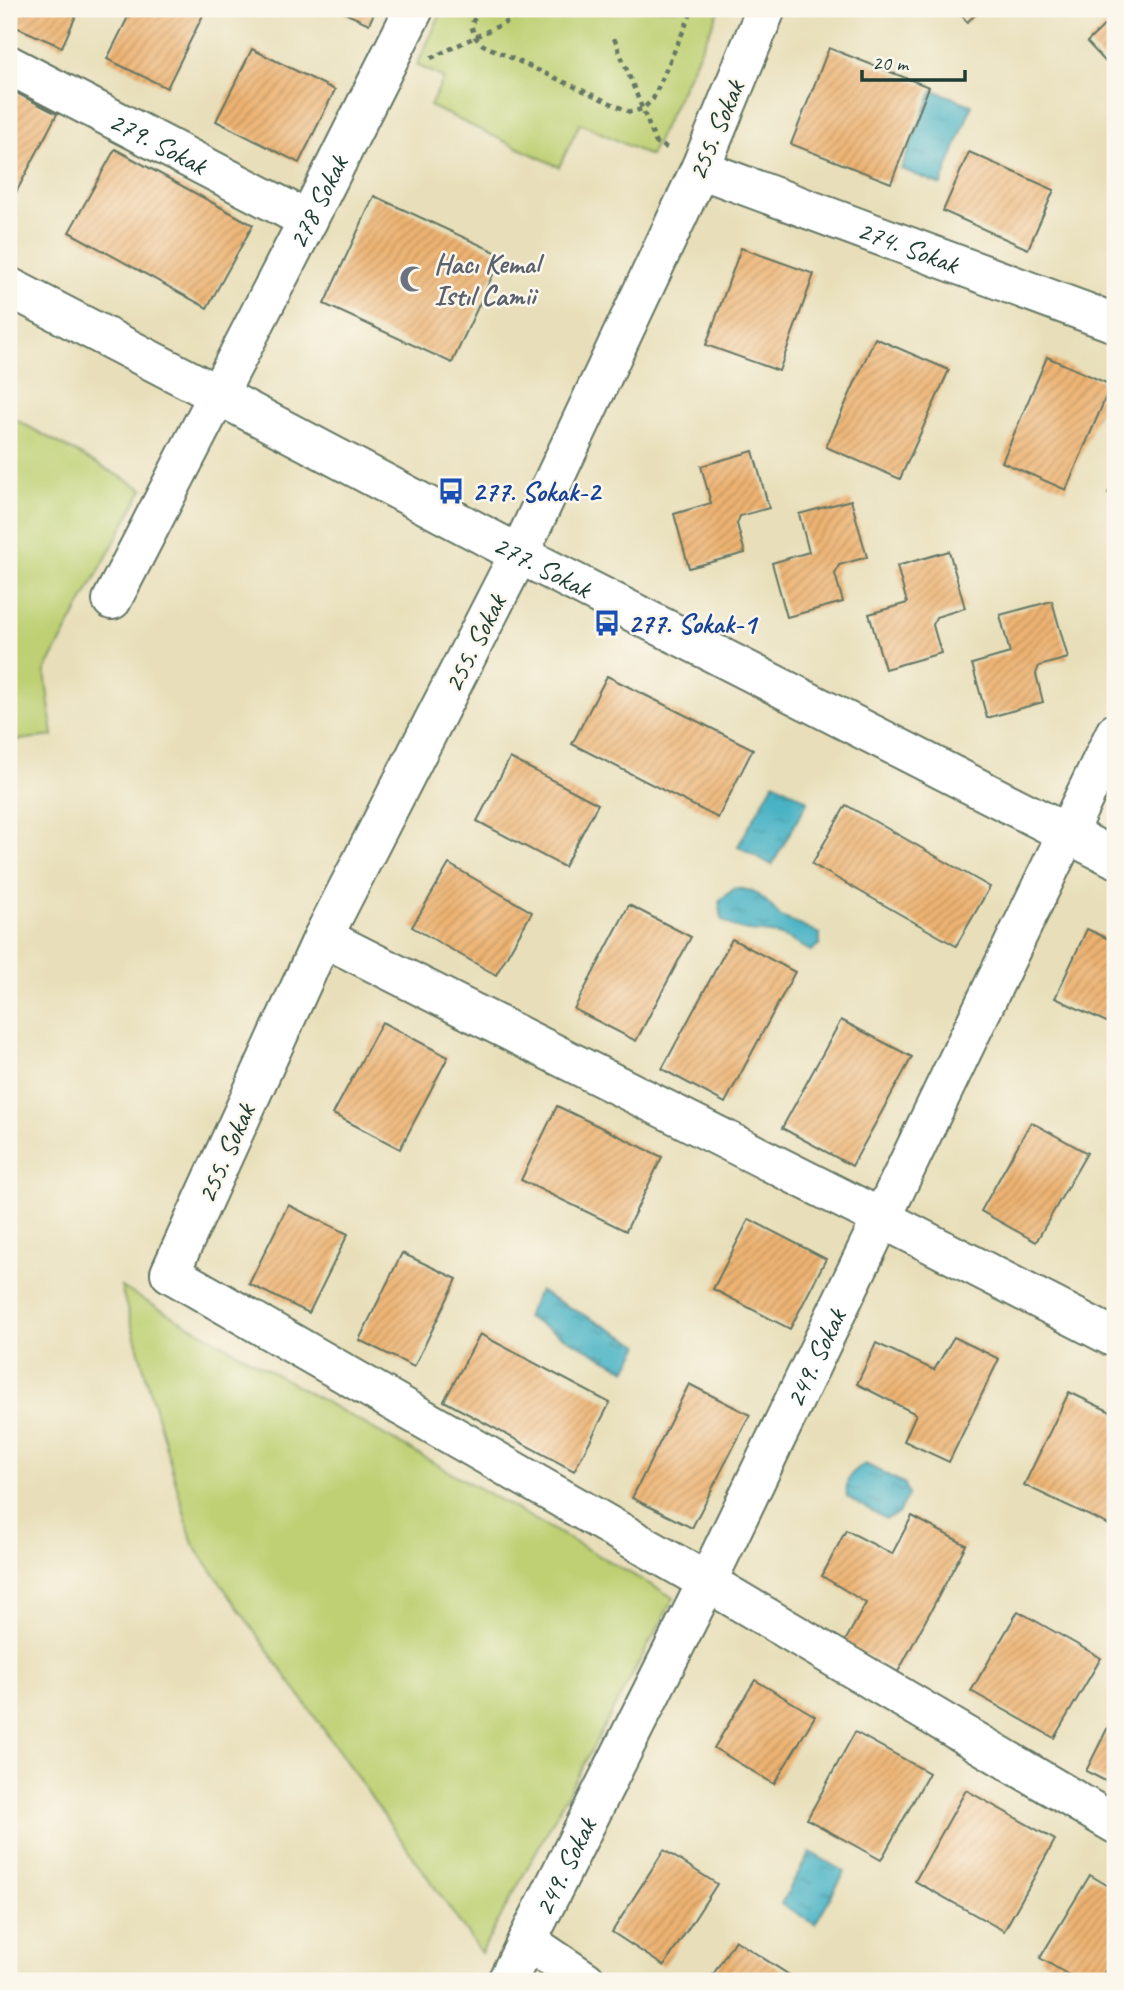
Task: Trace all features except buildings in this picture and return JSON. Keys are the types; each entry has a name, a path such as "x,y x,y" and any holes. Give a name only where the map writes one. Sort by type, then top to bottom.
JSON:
{"street":[{"name":"278 Sokak","path":"112,600 414,9"},
{"name":"255. Sokak","path":"707,1582 170,1273 323,937 519,554 701,166 766,9"},
{"name":"279. Sokak","path":"9,65 308,220"},
{"name":"274. Sokak","path":"701,166 1115,323"},
{"name":"277. Sokak","path":"9,288 519,554 1115,859"},
{"name":"249. Sokak","path":"508,1981 707,1582 1115,733"},
{"path":"323,937 1115,1338"},
{"path":"707,1582 1115,1824"},
{"path":"527,1941 586,1981"}],"path":[{"path":"479,9 471,25 475,37 483,45 629,112 643,109 653,99 692,9"},
{"path":"392,53 416,65 534,9"},
{"path":"614,38 656,143 701,166"}],"green space":[{"path":"443,9 720,9 650,156 580,123 559,167 430,106 444,78 417,65"},
{"path":"9,416 143,489 45,671 53,736 9,741"},
{"path":"121,1287 674,1598 481,1953 193,1544"}],"water":[{"path":"933,90 972,105 941,185 901,169"},
{"path":"774,782 808,801 772,865 738,846"},
{"path":"735,888 753,891 781,917 820,934 820,944 811,951 780,935 740,929 722,920 719,901"},
{"path":"539,1291 640,1345 626,1370 526,1317"},
{"path":"865,1464 905,1484 908,1495 898,1514 886,1519 847,1497 849,1477"},
{"path":"810,1852 845,1872 815,1924 781,1904"}],"place":[{"name":"Hacı Kemal Istıl Camii","path":"413,279"},
{"name":"277. Sokak-2","path":"451,491"},
{"name":"277. Sokak-1","path":"607,623"}]}
